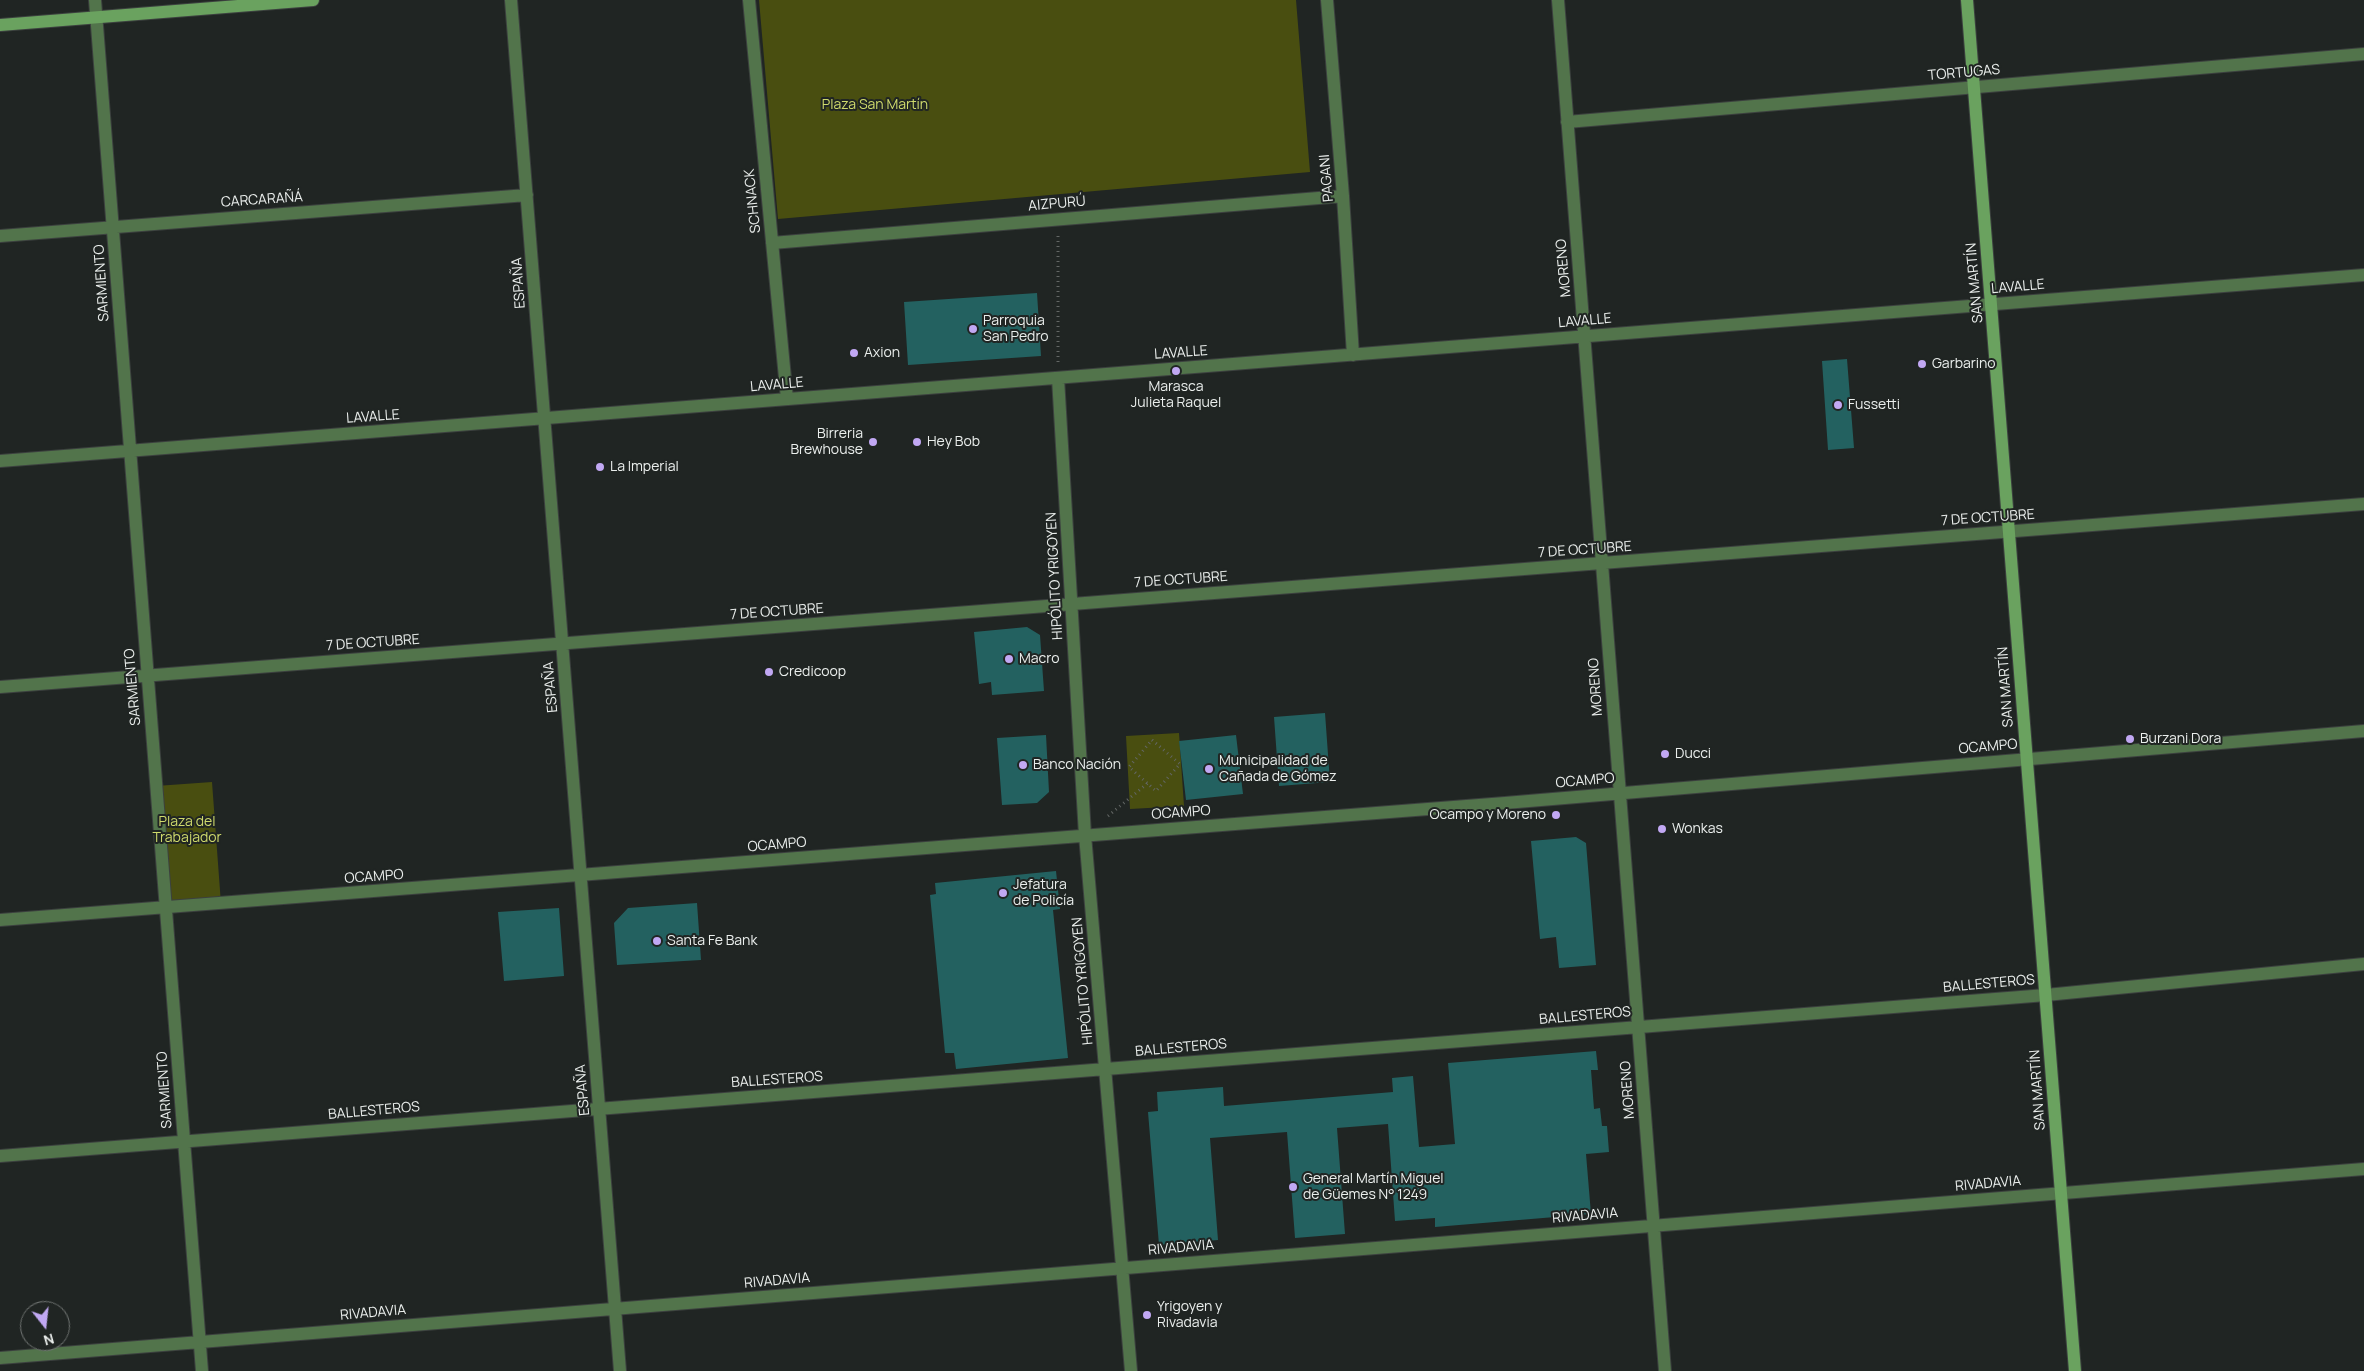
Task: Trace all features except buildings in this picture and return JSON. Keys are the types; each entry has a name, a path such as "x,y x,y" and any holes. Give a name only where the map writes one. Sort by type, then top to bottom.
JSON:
{"main road":[{"path":"0,24 313,0"},
{"name":"SAN MARTÍN","path":"1967,0 2075,1371"}],"street":[{"name":"SARMIENTO","path":"95,0 202,1371"},
{"name":"ESPAÑA","path":"511,0 620,1371"},
{"name":"SCHNACK","path":"749,0 787,399"},
{"name":"PAGANI","path":"1327,0 1343,196 1353,355"},
{"name":"MORENO","path":"1558,0 1665,1371"},
{"name":"TORTUGAS","path":"1568,122 2364,54"},
{"name":"CARCARAÑÁ","path":"0,236 527,195"},
{"name":"AIZPURÚ","path":"772,243 1343,196"},
{"name":"LAVALLE","path":"0,461 2364,275"},
{"name":"HIPÓLITO YRIGOYEN","path":"1058,378 1085,835 1131,1371"},
{"name":"7 DE OCTUBRE","path":"0,686 2364,504"},
{"name":"OCAMPO","path":"0,920 581,876 1620,793 2364,730"},
{"name":"BALLESTEROS","path":"0,1156 2046,995 2364,964"},
{"name":"RIVADAVIA","path":"0,1358 2364,1169"}],"path":[{"path":"1058,219 1058,378"},
{"path":"1152,740 1180,764 1156,790 1148,783 1129,767 1152,740"},
{"path":"1085,835 1148,783"}],"green space":[{"name":"Plaza San Martín","path":"759,0 1296,0 1310,172 778,219"},
{"path":"1179,733 1184,806 1130,809 1126,736"},
{"name":"Plaza del Trabajador","path":"212,782 221,904 166,908 156,786"}],"place":[{"name":"Parroquia San Pedro","path":"973,329"},
{"name":"Axion","path":"854,353"},
{"name":"Garbarino","path":"1922,364"},
{"name":"Marasca Julieta Raquel","path":"1176,371"},
{"name":"Fussetti","path":"1838,405"},
{"name":"Birreria Brewhouse","path":"873,442"},
{"name":"Hey Bob","path":"917,442"},
{"name":"La Imperial","path":"600,467"},
{"name":"Macro","path":"1009,659"},
{"name":"Credicoop","path":"769,672"},
{"name":"Burzani Dora","path":"2130,739"},
{"name":"Ducci","path":"1665,754"},
{"name":"Banco Nación","path":"1023,765"},
{"name":"Municipalidad de Cañada de Gómez","path":"1209,769"},
{"name":"Ocampo y Moreno","path":"1556,815"},
{"name":"Wonkas","path":"1662,829"},
{"name":"Jefatura de Policía","path":"1003,893"},
{"name":"Santa Fe Bank","path":"657,941"},
{"name":"General Martín Miguel de Güemes N° 1249","path":"1293,1187"},
{"name":"Yrigoyen y Rivadavia","path":"1147,1315"}]}
